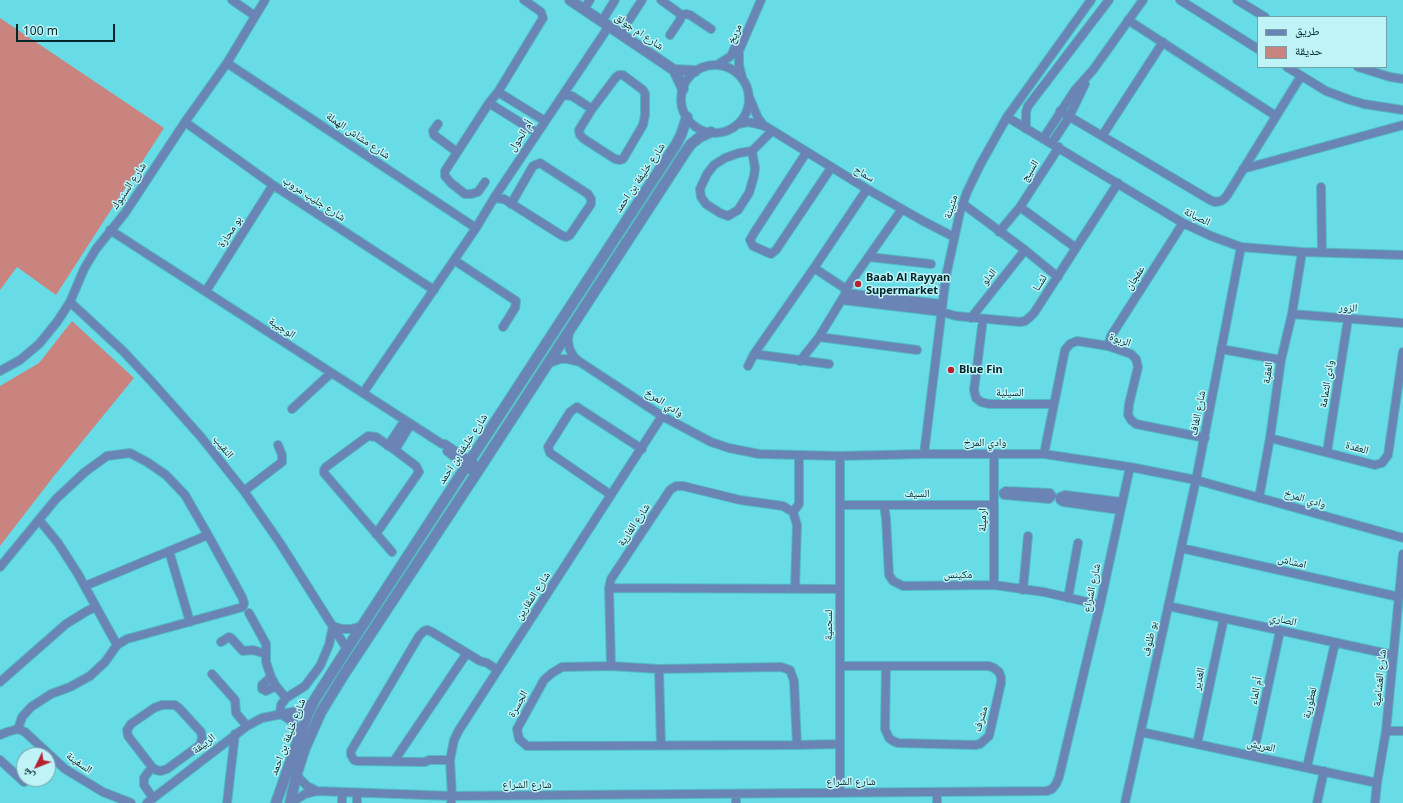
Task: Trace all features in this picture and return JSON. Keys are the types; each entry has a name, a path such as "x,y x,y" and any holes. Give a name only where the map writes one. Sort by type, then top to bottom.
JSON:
{"street":[{"path":"232,0 255,16"},
{"name":"شارع السنبوك","path":"0,370 20,360 39,344 57,322 70,302 84,269 96,249 125,213 185,122 227,63 265,0"},
{"path":"485,182 478,192 465,194 445,176 446,171 457,152 498,92 543,18 541,12 524,0"},
{"name":"شارع ام جولق","path":"570,0 674,70"},
{"path":"584,9 590,0"},
{"name":"أم الحول","path":"363,393 476,228 494,198 563,95 605,24 615,0"},
{"path":"620,34 642,0"},
{"path":"661,0 679,12 681,16"},
{"name":"مريخ","path":"717,65 731,56 756,0"},
{"name":"مريخ","path":"742,78 739,66 739,51 761,0"},
{"name":"متيبنة","path":"924,454 946,276 963,204 977,172 1007,117 1091,0"},
{"path":"1026,129 1026,112 1028,106 1109,0"},
{"path":"1043,139 1075,90 1093,70 1143,0"},
{"path":"1180,0 1257,48"},
{"path":"1237,0 1263,16"},
{"path":"681,16 686,14 690,15 711,29"},
{"path":"670,35 681,16"},
{"path":"1128,20 1276,116"},
{"path":"1102,136 1163,42"},
{"name":"شارع مشاش الهملة","path":"227,63 476,228"},
{"path":"682,90 674,70 689,72 706,66 723,65 734,70 742,78 748,88 749,99 747,110 738,124 728,130 716,133 700,129 690,122 684,112 681,101 682,90 687,79 695,71"},
{"path":"1289,68 1326,91 1350,100 1364,104 1403,110"},
{"path":"1362,68 1403,78"},
{"name":"السيج","path":"999,232 1020,207 1055,145 1093,70"},
{"path":"620,75 623,75 643,90 645,94 645,115 643,125 623,159 616,159 580,135 579,130 592,110 616,77 620,75"},
{"path":"1060,112 1210,200 1216,202 1225,198 1301,76"},
{"path":"498,92 545,121"},
{"path":"563,95 572,96 592,110"},
{"name":"سماح","path":"749,99 758,118 768,129"},
{"path":"490,103 537,133"},
{"name":"شارع خليفة بن احمد","path":"276,803 300,734 315,699 467,463 677,143 687,117"},
{"name":"الصبانة","path":"1007,117 1183,223 1240,247 1302,252 1403,255"},
{"name":"شارع جليب مروب","path":"185,122 273,185 434,290"},
{"name":"سماح","path":"738,124 748,122 768,129 866,189 954,237"},
{"path":"438,124 433,131 434,135 457,152"},
{"path":"1243,169 1403,125"},
{"path":"752,151 755,168 754,176 749,193 738,210 728,216 706,204 701,197 700,189 707,174 714,165 725,158 739,153 752,151 768,129"},
{"name":"شارع خليفة بن احمد","path":"291,803 297,773 308,741 322,712 343,676 686,151 691,144 700,137 711,132"},
{"path":"806,153 750,240 753,246 770,254 776,250 831,168"},
{"path":"494,198 504,199 511,204 566,237 570,235 590,204 591,199 588,194 540,163 533,166 511,204"},
{"name":"لشــا","path":"844,294 942,308 956,316 1020,322 1025,321 1030,317 1058,277 1118,183"},
{"name":"بو محارة","path":"206,291 273,185"},
{"path":"1321,187 1322,252"},
{"path":"748,366 754,354 814,268 866,189"},
{"path":"963,204 1025,250 1058,277"},
{"path":"1020,207 1076,248"},
{"path":"800,361 819,337 844,294 902,208"},
{"name":"عفجان","path":"1108,346 1111,336 1183,223"},
{"name":"الوجيبة","path":"110,230 444,444 478,471"},
{"name":"شارع الغاف","path":"1196,480 1222,349 1240,247"},
{"name":"الدلو","path":"971,318 1025,250"},
{"name":"العقبة","path":"1259,498 1270,438 1281,360 1292,314 1302,252"},
{"path":"869,257 931,264"},
{"path":"454,260 516,300 515,308 503,327"},
{"path":"814,268 844,294"},
{"name":"النقيب","path":"70,302 122,351 201,437 244,491 280,543 347,649"},
{"name":"الزور","path":"1292,314 1403,323"},
{"name":"السيلية","path":"983,319 974,390 976,398 980,402 989,404 1053,404"},
{"name":"وادى الثمامة","path":"1327,452 1348,319"},
{"name":"وادي المرخ","path":"571,326 568,334 568,342 574,357 580,362 662,416 711,442 729,448 759,454 840,456 1044,454 1130,467 1196,480 1403,538"},
{"path":"819,337 917,350"},
{"name":"الربوة","path":"1044,454 1065,350 1070,344 1077,341 1108,346 1131,354 1136,359 1138,367 1129,404 1128,415 1136,424 1205,438"},
{"path":"1222,349 1281,360"},
{"name":"العقدة","path":"1270,438 1375,465 1382,462 1388,455 1401,385 1403,352"},
{"path":"754,354 829,364"},
{"name":"وادي المرخ","path":"546,364 560,359 580,362"},
{"path":"292,409 331,373"},
{"path":"611,494 550,453 548,447 570,412 578,407 642,449"},
{"name":"شارع المقارين","path":"452,800 450,763 454,740 496,672 662,416"},
{"path":"391,448 408,422"},
{"path":"376,534 419,472 416,466 391,448 376,438 368,436 326,467 324,473 376,534 392,552"},
{"path":"244,491 282,462 282,455 278,444"},
{"path":"0,568 56,500 85,472 107,456 130,453 147,462 166,476 185,495 244,603 243,607 128,639 117,645 105,662 90,676 70,687 51,694 31,707 22,717 18,729 0,735"},
{"name":"ارميلة","path":"994,454 994,585"},
{"path":"796,588 797,525 793,512 799,504 799,455"},
{"name":"لسحمية","path":"840,456 840,793"},
{"name":"شارع الشراع","path":"291,803 305,794 317,791 464,800 575,799 736,794 1040,792 1052,789 1056,784 1100,605 1130,467"},
{"name":"بو ظلوف","path":"1125,803 1196,480"},
{"name":"شارع الغارية","path":"609,588 611,579 670,490 676,486 683,486 740,500 783,506 793,512"},
{"path":"993,494 1003,493 1006,491 1014,494 1036,495"},
{"path":"1078,500 1121,506"},
{"name":"السيف","path":"840,505 994,505"},
{"name":"مكينس","path":"884,505 889,575 893,581 903,586 994,585 1044,592 1100,605"},
{"path":"40,521 58,543 85,586 117,645"},
{"path":"85,586 208,535"},
{"path":"1023,590 1028,536"},
{"path":"1068,598 1078,543"},
{"name":"امشاش","path":"1181,548 1399,597"},
{"path":"169,551 190,622"},
{"name":"شارع الغشامية","path":"1375,803 1386,731 1393,655 1400,610 1399,597 1403,554"},
{"path":"611,666 609,588 840,589"},
{"name":"الصاري","path":"1168,606 1393,655"},
{"path":"0,682 66,624 96,607"},
{"path":"249,613 266,644 266,662 271,677 286,698"},
{"name":"الغدير","path":"1197,744 1224,618"},
{"path":"300,734 293,722 288,717 280,713 281,705 286,698 305,686 320,666 333,626 342,629 351,629 362,626"},
{"path":"450,763 429,764 424,762 357,761 352,757 351,751 424,631 427,630 496,672"},
{"name":"أم الماء","path":"1253,756 1280,631"},
{"path":"221,642 229,637 243,651 253,650 266,654"},
{"name":"لعطورية","path":"1307,767 1335,643"},
{"path":"394,761 467,653"},
{"name":"الجسرة","path":"796,745 794,681 790,670 782,667 659,669 611,666 562,667 544,680 517,729 519,739 527,746 796,745 840,744"},
{"name":"مشرف","path":"840,666 886,666 989,666 994,668 999,672 1001,683 989,736 980,744 975,745 893,742 886,734 885,729 886,666"},
{"path":"659,669 661,745"},
{"path":"212,674 235,700 236,712 247,726"},
{"path":"271,677 262,685 262,690 266,691 276,686"},
{"name":"الربيقة","path":"150,801 247,726 262,718 280,713 302,710 315,699"},
{"path":"162,705 175,705 201,732 202,738 200,745 167,769 161,771 152,767 128,736 128,730 131,724 154,708 162,705"},
{"name":"السفينة","path":"18,729 26,732 66,769 104,792 131,803"},
{"path":"1386,731 1403,731"},
{"name":"العريش","path":"1141,732 1377,783"},
{"path":"227,803 235,734"},
{"path":"0,760 16,775"},
{"path":"150,801 144,785 144,778 152,767"},
{"path":"1317,803 1324,771"},
{"path":"297,773 299,778 307,786 317,791"},
{"path":"342,792 342,803"},
{"path":"937,792 938,803"},
{"path":"357,793 357,803"},
{"path":"736,794 736,803"}],"green space":[{"path":"0,18 164,128 56,295 17,267 0,290"},
{"path":"72,321 134,378 54,476 0,546 0,386 39,363"}],"place":[{"name":"Baab Al Rayyan Supermarket","path":"858,284"},
{"name":"Blue Fin","path":"951,370"}]}
